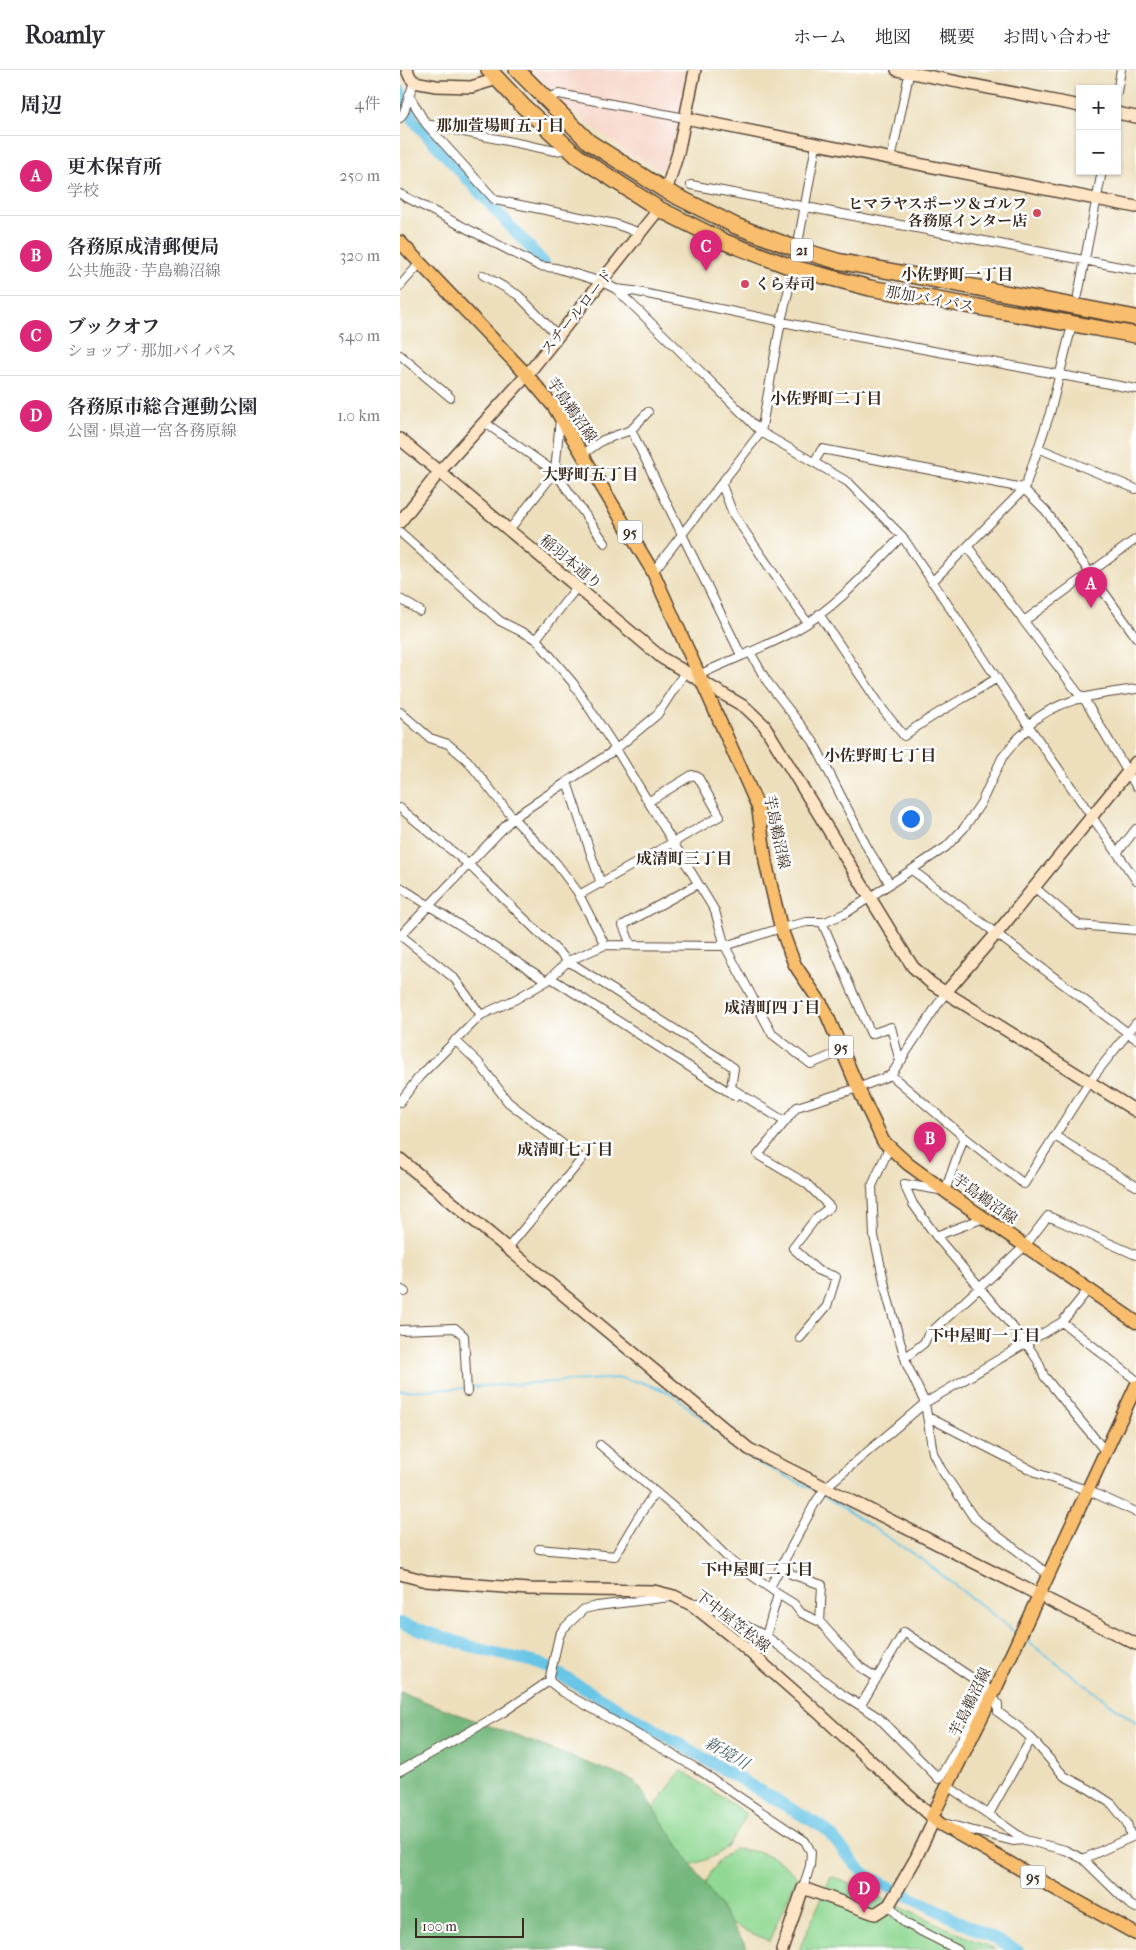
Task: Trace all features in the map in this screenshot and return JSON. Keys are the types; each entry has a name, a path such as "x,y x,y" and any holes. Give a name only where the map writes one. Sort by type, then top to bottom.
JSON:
{"highway":[{"name":"那加バイパス","path":"517,70 589,142 666,191 736,226 797,249 837,261 1136,318"},
{"name":"那加バイパス","path":"493,74 522,105 577,156 659,209 724,242 794,268 870,288 1136,335"},
{"name":"スチールロード","path":"659,209 666,191"}],"main road":[{"name":"芋島鵜沼線","path":"400,242 527,375 560,417 653,572 695,673 758,807 766,864 781,928 795,965 824,1008 883,1141 908,1164 945,1191 1136,1322"},
{"name":"芋島鵜沼線","path":"936,1821 992,1693 1136,1386"},
{"name":"95","path":"936,1821 1136,1934"}],"street":[{"path":"407,70 414,82 436,86 471,87 493,74"},
{"name":"スチールロード","path":"666,191 672,176 686,118 695,70"},
{"path":"897,70 910,71 1076,105"},
{"path":"1118,85 1121,70"},
{"path":"891,159 910,71"},
{"path":"402,115 414,82"},
{"path":"545,98 559,94 1136,206"},
{"path":"408,98 426,124 495,200 615,224 640,233"},
{"path":"1121,114 1136,117"},
{"path":"426,124 556,151 569,149"},
{"path":"797,249 816,145"},
{"path":"1078,295 1101,175"},
{"path":"691,185 1136,270"},
{"path":"400,194 539,266 556,268 602,282 616,289 761,432 848,482 902,536 1029,727 1136,880"},
{"name":"スチールロード","path":"400,522 440,471 527,375 659,209"},
{"path":"400,286 420,262"},
{"path":"653,572 761,432 781,321 794,268"},
{"path":"483,275 518,295 558,336"},
{"path":"616,289 1136,389"},
{"path":"932,582 968,547 1023,488 1061,376 1070,333"},
{"path":"400,355 450,397"},
{"path":"583,454 603,440 631,430 648,412"},
{"path":"509,530 555,472 560,417"},
{"path":"484,422 555,472 605,543"},
{"path":"631,430 741,654"},
{"name":"稲羽本通り","path":"400,439 662,658 695,673 745,707 764,725 913,967 932,984 1136,1111"},
{"path":"1038,448 1132,489 1136,489"},
{"path":"814,462 822,449 1023,488 1046,511 1136,637"},
{"path":"722,485 733,514 807,622"},
{"path":"400,532 500,621 536,639 573,683 616,749 714,911 725,946 772,1034 811,1064 842,1051"},
{"path":"481,1015 454,978 400,935 513,818 616,749 657,715 695,673 750,652 794,631 845,595 902,536"},
{"path":"1024,620 1136,539"},
{"path":"968,547 1082,697 1136,786"},
{"path":"536,639 577,587"},
{"path":"400,598 420,611"},
{"path":"819,614 884,712 904,736 926,719 952,706 997,678"},
{"path":"750,652 766,680 813,741 868,849 890,884"},
{"path":"400,1102 419,1077 481,1015 516,999 549,980 568,962 605,945 725,946 781,928 807,922 822,922 846,913 946,847 964,828 981,803 1002,758 1017,738 1043,713 1082,697 1136,689"},
{"path":"400,712 430,738 448,744 466,760 513,818 556,863 579,896 605,945"},
{"path":"800,1338 827,1306 836,1277 817,1270 793,1248 816,1218 830,1207 807,1184 758,1155 797,1107 858,1088 891,1075 946,992 997,933 1136,762"},
{"path":"579,896 720,816 698,777 692,775 648,802"},
{"path":"567,782 601,884"},
{"path":"400,808 468,864 568,962 734,1068 731,1088 784,1121"},
{"path":"1116,853 1136,830"},
{"path":"912,870 1136,1039"},
{"path":"632,945 624,924 698,884"},
{"path":"400,887 749,1105 752,1100"},
{"path":"1034,887 1079,925 1136,930"},
{"path":"822,922 871,1034 891,1027 899,1058 902,1060"},
{"path":"891,1075 964,1137 1024,1184 1089,1082 1136,1023"},
{"path":"455,1040 479,1063 508,1102 582,1159 507,1249"},
{"path":"400,1086 409,1090"},
{"path":"1055,1136 1136,1186"},
{"path":"964,1137 945,1191 904,1184 913,1204 936,1236 1026,1343 1038,1361 1044,1376 1105,1451"},
{"path":"889,1148 872,1186 874,1236 888,1299 905,1358 925,1402 933,1453 941,1469 974,1518 1048,1574"},
{"path":"400,1159 749,1449 823,1492 1136,1644"},
{"path":"905,1358 924,1343 928,1335 1024,1246 1048,1216 1136,1255"},
{"path":"936,1236 984,1218"},
{"path":"770,1587 823,1492 925,1402 1062,1322 1088,1290"},
{"path":"1062,1322 1136,1380"},
{"path":"400,1330 454,1328 464,1336 467,1389"},
{"path":"928,1417 1039,1474 1088,1490 1136,1512"},
{"path":"600,1445 697,1527 731,1560 794,1604 801,1612 820,1622 860,1667 877,1678"},
{"path":"538,1549 616,1556 637,1519 656,1492"},
{"path":"783,1562 791,1574 822,1585 820,1622"},
{"name":"下中屋笠松線","path":"400,1574 426,1581 528,1589 654,1591 674,1596 688,1603 736,1640 936,1821"},
{"path":"766,1636 778,1594"},
{"path":"400,1771 502,1713 549,1681 559,1636 563,1628 584,1609 674,1596"},
{"path":"688,1603 701,1603 766,1636 842,1694 878,1717 939,1779 992,1693"},
{"path":"861,1705 904,1632 992,1693 998,1704 998,1712 1031,1739 1064,1776 1112,1804 1127,1823 1134,1837 1083,1858"},
{"path":"549,1681 563,1692 696,1768 805,1841 811,1852 810,1866 782,1950"},
{"path":"989,1814 1031,1739"},
{"path":"952,1789 1025,1840"},
{"path":"804,1888 874,1914 889,1905 916,1858 932,1824 936,1821 1013,1841 1025,1840 1058,1847 1083,1858 1129,1904 1136,1908"},
{"path":"889,1905 905,1923 958,1950"}],"shaded area":[{"path":"532,70 687,70 669,166 659,170 638,156 634,158 566,106"}],"green space":[{"path":"400,1692 635,1781 749,1950 400,1950"},
{"path":"681,1770 747,1814 730,1843 724,1849 709,1858 686,1866 634,1837"},
{"path":"733,1849 768,1855 797,1877 769,1941 699,1909 697,1898 717,1862"},
{"path":"831,1876 996,1950 799,1950"}],"waterway":[{"path":"400,91 414,121 544,263"},
{"path":"470,1387 619,1378 641,1382 671,1393 752,1460 819,1492"},
{"path":"400,1391 466,1388"},
{"path":"823,1495 924,1561 1016,1633"},
{"name":"新境川","path":"400,1623 479,1649 542,1664 824,1828 866,1875 1017,1950"},
{"path":"1024,1639 1136,1723"}],"place":[{"name":"ヒマラヤスポーツ＆ゴルフ 各務原インター店","path":"1037,213"},
{"name":"ブックオフ","path":"706,271"},
{"name":"くら寿司","path":"745,284"},
{"name":"更木保育所","path":"1091,608"},
{"name":"各務原成清郵便局","path":"930,1163"},
{"name":"各務原市総合運動公園","path":"864,1913"}],"district":[{"name":"那加萱場町五丁目","path":"500,125"},
{"name":"小佐野町一丁目","path":"957,274"},
{"name":"小佐野町二丁目","path":"826,398"},
{"name":"大野町五丁目","path":"590,474"},
{"name":"小佐野町七丁目","path":"880,755"},
{"name":"成清町三丁目","path":"684,858"},
{"name":"成清町四丁目","path":"772,1007"},
{"name":"成清町七丁目","path":"565,1149"},
{"name":"下中屋町一丁目","path":"984,1335"},
{"name":"下中屋町二丁目","path":"757,1569"}]}
